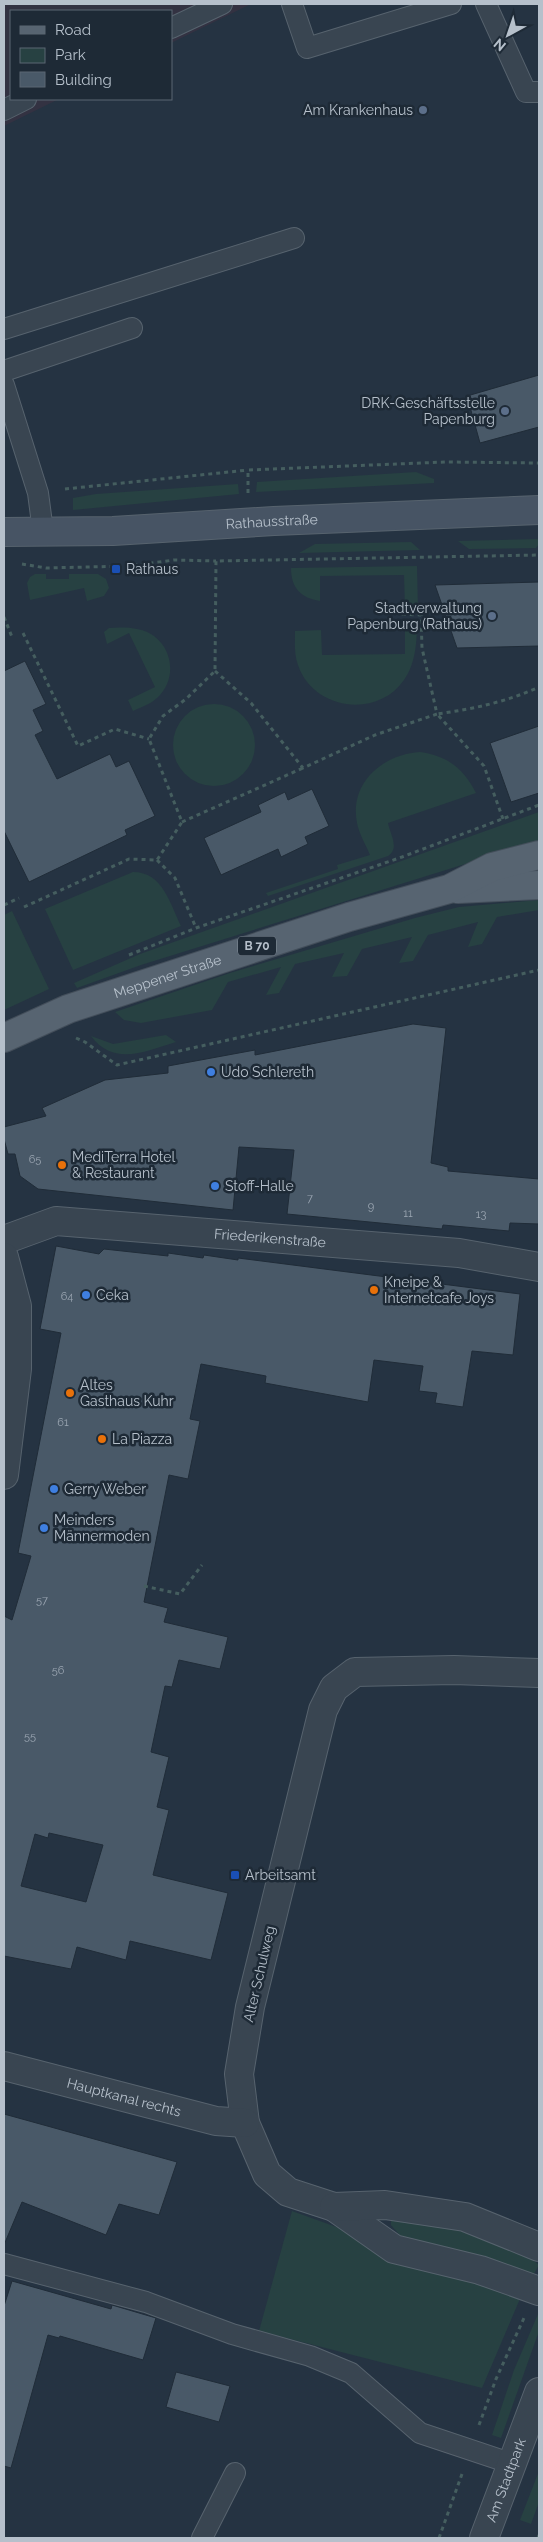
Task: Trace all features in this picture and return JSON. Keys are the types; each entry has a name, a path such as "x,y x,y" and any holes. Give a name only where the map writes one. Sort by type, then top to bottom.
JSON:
{"main road":[{"name":"Meppener Straße","path":"4,1038 68,1009 349,917 449,889 492,867 539,856"},
{"name":"Meppener Straße","path":"449,889 539,885"}],"street":[{"name":"Rathausstraße","path":"4,532 113,531 274,521 539,510"},
{"name":"Friederikenstraße","path":"4,1240 56,1221 458,1253 539,1267"},
{"path":"4,1257 17,1306 17,1368 5,1458"},
{"name":"Alter Schulweg","path":"538,2290 480,2270 394,2249 334,2207 288,2192 267,2174 245,2123 239,2074 250,2007 323,1710 334,1688 355,1672 454,1670 539,1673"},
{"name":"Hauptkanal rechts","path":"4,2066 216,2121 245,2123"},
{"path":"334,2207 385,2205 465,2217 539,2247"},
{"name":"Am Stadtpark","path":"484,2538 537,2403"}],"lane":[{"path":"172,28 222,4"},
{"path":"292,4 308,48 451,4"},
{"path":"486,4 526,92 539,92"},
{"path":"4,110 24,100"},
{"path":"4,329 294,238"},
{"path":"4,371 132,328"},
{"path":"4,385 38,493 43,531"},
{"path":"4,2264 146,2302 232,2334 310,2356 351,2373 420,2433 513,2464"},
{"path":"202,2538 235,2474"}],"path":[{"path":"38,493 248,470 446,462 539,463"},
{"path":"248,470 248,501 274,521"},
{"path":"20,564 46,568 130,566 174,560 216,561 539,555"},
{"path":"149,739 163,716 186,699 215,671 216,561"},
{"path":"398,614 421,615 422,648 437,714 484,766 503,819"},
{"path":"4,617 12,636"},
{"path":"23,633 78,746 115,729 149,739"},
{"path":"215,671 251,704 302,768"},
{"path":"157,860 182,822 375,735 437,714 478,708 517,697 539,687"},
{"path":"149,739 182,822"},
{"path":"126,956 196,928 402,857 539,805"},
{"path":"24,907 129,859 157,860 175,878 196,928"},
{"path":"4,905 19,898"},
{"path":"85,1042 117,1065 539,970"},
{"path":"144,1586 180,1594 202,1565"},
{"path":"439,2538 496,2379 538,2290"}],"shaded area":[{"path":"4,4 251,4 172,43 172,10 10,10 10,100 57,100 4,126"}],"green space":[{"path":"416,472 434,479 434,483 256,492 257,482"},
{"path":"238,484 239,494 73,510 73,498 96,494"},
{"path":"539,539 539,544 536,548 469,549 458,541"},
{"path":"411,542 420,550 299,553 315,544"},
{"path":"417,566 418,609 405,609 404,575 320,576 320,601 302,595 295,586 291,575 291,568"},
{"path":"35,574 46,574 46,579 69,579 69,574 98,574 106,579 109,588 104,596 87,601 84,588 30,600 27,583 30,577"},
{"path":"417,620 415,651 408,673 392,692 378,700 363,704 346,704 331,700 317,692 306,680 298,665 295,653 295,631 321,630 322,655 405,654 405,621"},
{"path":"109,628 132,628 149,633 161,642 169,658 170,675 163,691 152,702 133,711 128,700 155,687 129,633 107,644 104,632"},
{"path":"214,704 230,707 243,716 252,729 255,745 252,761 243,774 230,783 214,786 198,783 185,774 176,761 173,745 176,729 185,716 198,707"},
{"path":"420,752 447,760 454,765 466,777 476,793 388,823 394,845 392,853 388,856 268,896 266,893 338,869 337,865 370,855 357,823 356,808 358,795 372,773 382,765 394,758"},
{"path":"539,812 539,841 141,965 77,988 74,983 140,954"},
{"path":"133,872 143,873 152,877 158,883 169,899 181,926 73,970 45,909"},
{"path":"539,900 539,910 497,917 482,944 468,947 478,922 428,935 413,961 399,963 412,937 362,949 347,976 332,977 344,953 295,964 279,993 266,995 281,967 228,982 212,1010 141,1023 124,1020 115,1012 230,973 415,918 459,907"},
{"path":"12,911 49,989 4,1010 4,915"},
{"path":"166,1035 176,1042 131,1054 120,1054 110,1051 100,1046 91,1036 113,1044"},
{"path":"292,2211 522,2294 482,2388 259,2331"},
{"path":"391,2220 458,2226 523,2252 539,2265 532,2277 404,2240 391,2225"},
{"path":"538,2314 539,2331 501,2438 492,2435 514,2370"},
{"path":"539,2471 539,2502 531,2524 520,2520"}],"building":[{"name":"DRK-Geschäftsstelle Papenburg","path":"539,375 539,427 480,443 467,396"},
{"name":"Stadtverwaltung Papenburg (Rathaus)","path":"539,582 539,646 457,648 435,585"},
{"path":"25,661 46,704 33,710 43,731 35,735 57,779 110,754 116,767 129,761 155,816 125,830 127,835 29,882 4,831 4,671"},
{"path":"539,726 539,793 511,802 490,743"},
{"path":"312,789 329,826 305,837 308,844 281,857 278,849 221,875 204,838 261,812 258,805 285,792 288,800"},
{"path":"413,1024 446,1028 431,1163 448,1167 448,1171 539,1179 539,1224 510,1223 509,1231 443,1225 442,1229 287,1214 294,1150 239,1147 233,1210 38,1189 20,1176 15,1154 8,1154 4,1139 4,1127 46,1116 42,1108 105,1080 168,1073 168,1066 255,1050 255,1055"},
{"path":"56,1246 99,1254 104,1249 168,1256 168,1253 203,1258 204,1255 238,1260 238,1258 520,1294 513,1355 472,1351 463,1407 435,1403 437,1393 419,1391 423,1366 374,1360 368,1402 265,1383 266,1376 201,1364 190,1419 200,1421 188,1479 169,1475 144,1602 168,1608 164,1622 228,1637 220,1669 179,1660 172,1687 165,1686 151,1752 169,1757 157,1807 169,1810 153,1875 228,1893 211,1960 130,1941 126,1960 77,1947 71,1969 4,1956 4,1616 12,1620 31,1556 18,1553 61,1333 40,1329","holes":["49,1833 103,1845 86,1902 21,1886 35,1834 48,1838"]},
{"path":"4,2114 177,2162 159,2215 119,2204 106,2235 22,2202 4,2245"},
{"path":"12,2281 111,2309 112,2305 156,2318 143,2360 60,2336 59,2338 48,2335 11,2468 4,2466 4,2306"},
{"path":"176,2372 230,2386 219,2422 166,2407"}],"place":[{"name":"Am Krankenhaus","path":"423,110"},
{"name":"DRK-Geschäftsstelle Papenburg","path":"505,411"},
{"name":"Rathaus","path":"116,569"},
{"name":"Stadtverwaltung Papenburg (Rathaus)","path":"492,616"},
{"name":"Udo Schlereth","path":"211,1072"},
{"name":"MediTerra Hotel & Restaurant","path":"62,1165"},
{"name":"Stoff-Halle","path":"215,1186"},
{"name":"Kneipe & Internetcafe Joys","path":"374,1290"},
{"name":"Ceka","path":"86,1295"},
{"name":"Altes Gasthaus Kuhr","path":"70,1393"},
{"name":"La Piazza","path":"102,1439"},
{"name":"Gerry Weber","path":"54,1489"},
{"name":"Meinders Männermoden","path":"44,1528"},
{"name":"Arbeitsamt","path":"235,1875"}]}
